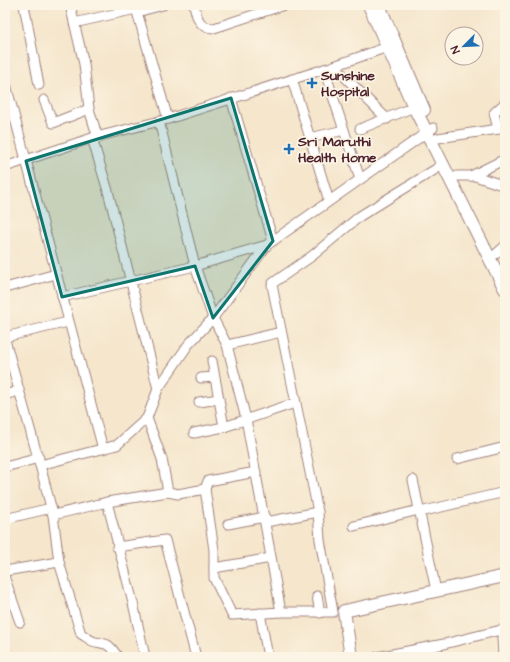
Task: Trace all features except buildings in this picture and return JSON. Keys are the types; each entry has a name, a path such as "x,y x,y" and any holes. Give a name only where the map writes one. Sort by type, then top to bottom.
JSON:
{"main road":[{"path":"369,5 392,46 432,133 444,164 505,289"},
{"path":"379,5 414,108 432,133 501,250 505,271"},
{"path":"351,657 339,612 505,576"}],"street":[{"path":"24,5 39,85"},
{"path":"70,5 84,64 89,109 95,138 158,389"},
{"path":"74,23 136,8 162,5"},
{"path":"194,5 198,20 202,25 206,28 214,28 284,5"},
{"path":"136,8 164,120 195,266 213,318 227,345 246,419 282,612"},
{"path":"5,168 95,138 164,120 392,46"},
{"path":"334,66 387,119"},
{"path":"324,69 360,179"},
{"path":"292,79 329,202"},
{"path":"5,82 103,449"},
{"path":"231,98 270,243"},
{"path":"44,100 53,123 89,109"},
{"path":"62,297 195,266 270,243 360,179 432,133 502,128 494,113 505,103"},
{"path":"360,130 414,108"},
{"path":"310,138 344,130"},
{"path":"471,176 505,159"},
{"path":"256,472 208,481 206,489 214,550 214,578 232,615 282,612 339,612 320,540 318,512 272,288 273,282 312,256 360,216 444,164"},
{"path":"457,176 471,176 505,186"},
{"path":"5,467 40,462 117,445 147,418 158,389 188,346 213,318 270,243"},
{"path":"5,288 56,274"},
{"path":"5,337 68,322"},
{"path":"227,345 281,332"},
{"path":"5,340 18,392 40,462 52,511 59,562 81,634 95,642 101,641 106,643 118,657"},
{"path":"212,361 224,427"},
{"path":"201,378 215,377"},
{"path":"5,395 18,392"},
{"path":"199,402 219,399"},
{"path":"194,433 224,427 295,403"},
{"path":"147,418 162,459 168,492"},
{"path":"457,459 505,447"},
{"path":"413,480 436,591"},
{"path":"5,519 168,492 178,494 206,489"},
{"path":"354,526 505,492"},
{"path":"106,502 133,602 145,657"},
{"path":"228,524 318,512"},
{"path":"117,547 165,540 196,657"},
{"path":"214,568 271,558"},
{"path":"5,571 59,562"},
{"path":"5,579 20,622"},
{"path":"317,596 320,613"},
{"path":"260,613 268,657"},
{"path":"377,657 444,644 505,629"},
{"path":"503,657 502,637 505,629"},
{"path":"5,651 8,657"}],"highlighted area":[{"path":"231,98 273,241 213,318 195,266 62,297 26,161"}],"place":[{"name":"Sunshine Hospital","path":"312,83"},
{"name":"Sri Maruthi Health Home","path":"289,149"}]}
